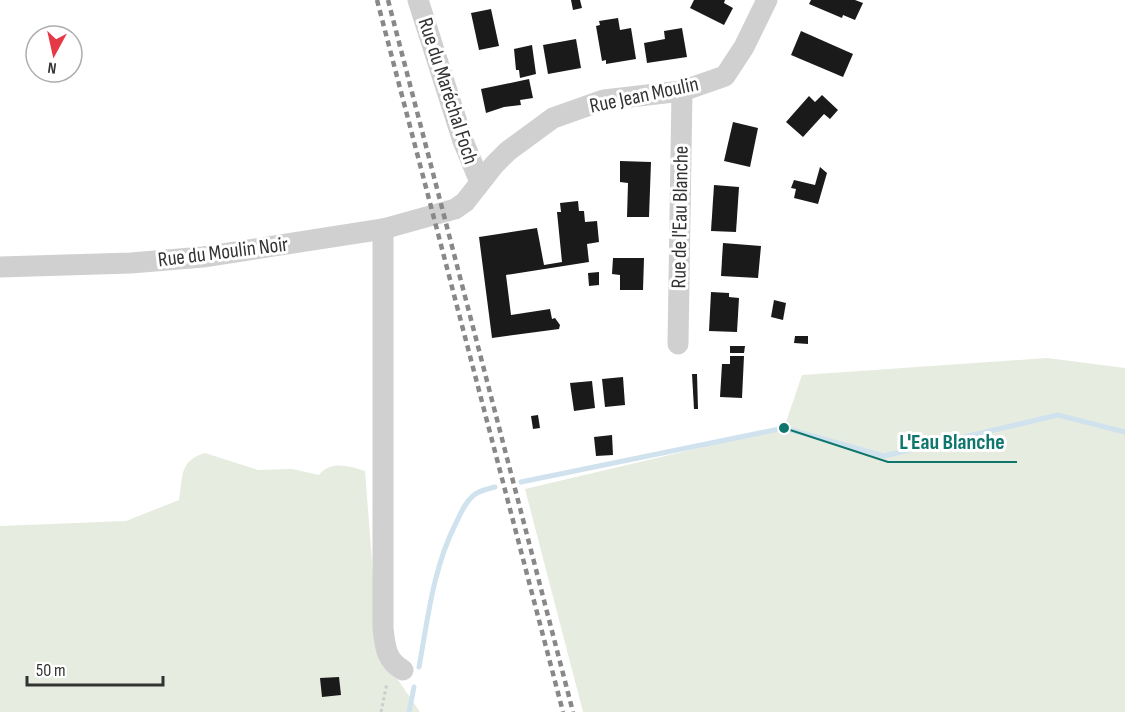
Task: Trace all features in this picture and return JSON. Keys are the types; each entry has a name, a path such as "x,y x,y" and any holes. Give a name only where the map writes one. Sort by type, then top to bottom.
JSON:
{"street":[{"name":"Rue du Maréchal Foch","path":"418,0 463,141 480,182"},
{"name":"Rue Jean Moulin","path":"443,213 461,206 508,151 553,118 604,100 682,91 725,76 744,47 767,0"},
{"name":"Rue de l'Eau Blanche","path":"678,344 682,91"},
{"name":"Rue du Moulin Noir","path":"0,267 131,263 203,257 382,229 443,213"},
{"path":"382,229 383,628 388,656 399,668"}],"path":[{"path":"381,712 387,681 399,668"}],"shaded area":[{"path":"1047,358 1125,368 1125,712 583,712 525,489 784,428 802,375"},
{"path":"205,453 258,470 292,469 319,475 329,467 340,466 365,471 379,652 420,712 0,712 0,526 126,521 179,500 186,465"}],"building":[{"path":"571,0 580,0 582,8 573,10"},
{"path":"694,0 725,0 724,3 733,8 724,25 690,8"},
{"path":"811,0 855,0 863,3 855,20 843,15 842,18 809,4"},
{"path":"491,9 499,46 479,50 471,13"},
{"path":"618,18 620,30 631,28 636,59 606,64 606,60 602,61 596,26 600,25 599,21"},
{"path":"682,28 687,57 647,63 644,43 665,39 664,31"},
{"path":"801,31 853,54 843,77 791,55"},
{"path":"576,39 581,68 548,74 543,45"},
{"path":"532,45 536,74 520,78 519,70 516,70 514,49"},
{"path":"529,79 533,98 520,100 521,105 504,107 486,113 481,89"},
{"path":"822,95 838,110 830,119 824,114 803,137 786,122 809,96 815,102"},
{"path":"733,122 758,128 750,167 724,161"},
{"path":"620,161 651,162 649,217 627,217 628,183 620,182"},
{"path":"820,167 827,173 818,204 794,198 796,189 791,188 794,180 815,185"},
{"path":"714,185 739,187 736,232 711,231"},
{"path":"578,201 579,211 584,211 585,222 597,221 599,242 587,244 589,262 506,275 511,315 550,309 552,319 555,318 560,325 559,329 492,338 479,237 537,228 544,265 562,262 557,212 561,212 560,203"},
{"path":"723,243 761,246 758,278 721,276"},
{"path":"613,258 644,258 643,290 620,290 620,275 612,274"},
{"path":"599,272 599,285 589,286 588,273"},
{"path":"711,292 729,293 729,297 739,298 737,332 709,331"},
{"path":"774,300 786,303 783,320 771,317"},
{"path":"795,336 808,336 808,344 794,343"},
{"path":"730,346 745,346 744,353 730,353"},
{"path":"730,356 744,356 742,398 720,397 722,364 730,364"},
{"path":"692,374 697,374 698,409 694,409"},
{"path":"623,377 625,405 605,407 602,379"},
{"path":"592,381 595,408 574,411 570,383"},
{"path":"538,415 540,428 533,429 531,416"},
{"path":"612,435 613,455 596,456 594,437"},
{"path":"339,677 341,695 322,697 320,678"}],"waterway":[{"path":"521,482 784,428 884,456 1058,415 1125,432"},
{"path":"419,667 432,594 448,540 468,501 479,492 495,487"},
{"path":"409,712 414,687"}],"railway":[{"path":"377,0 563,712"},
{"path":"388,0 573,712"}],"place":[{"name":"L'Eau Blanche","path":"784,428"}]}
